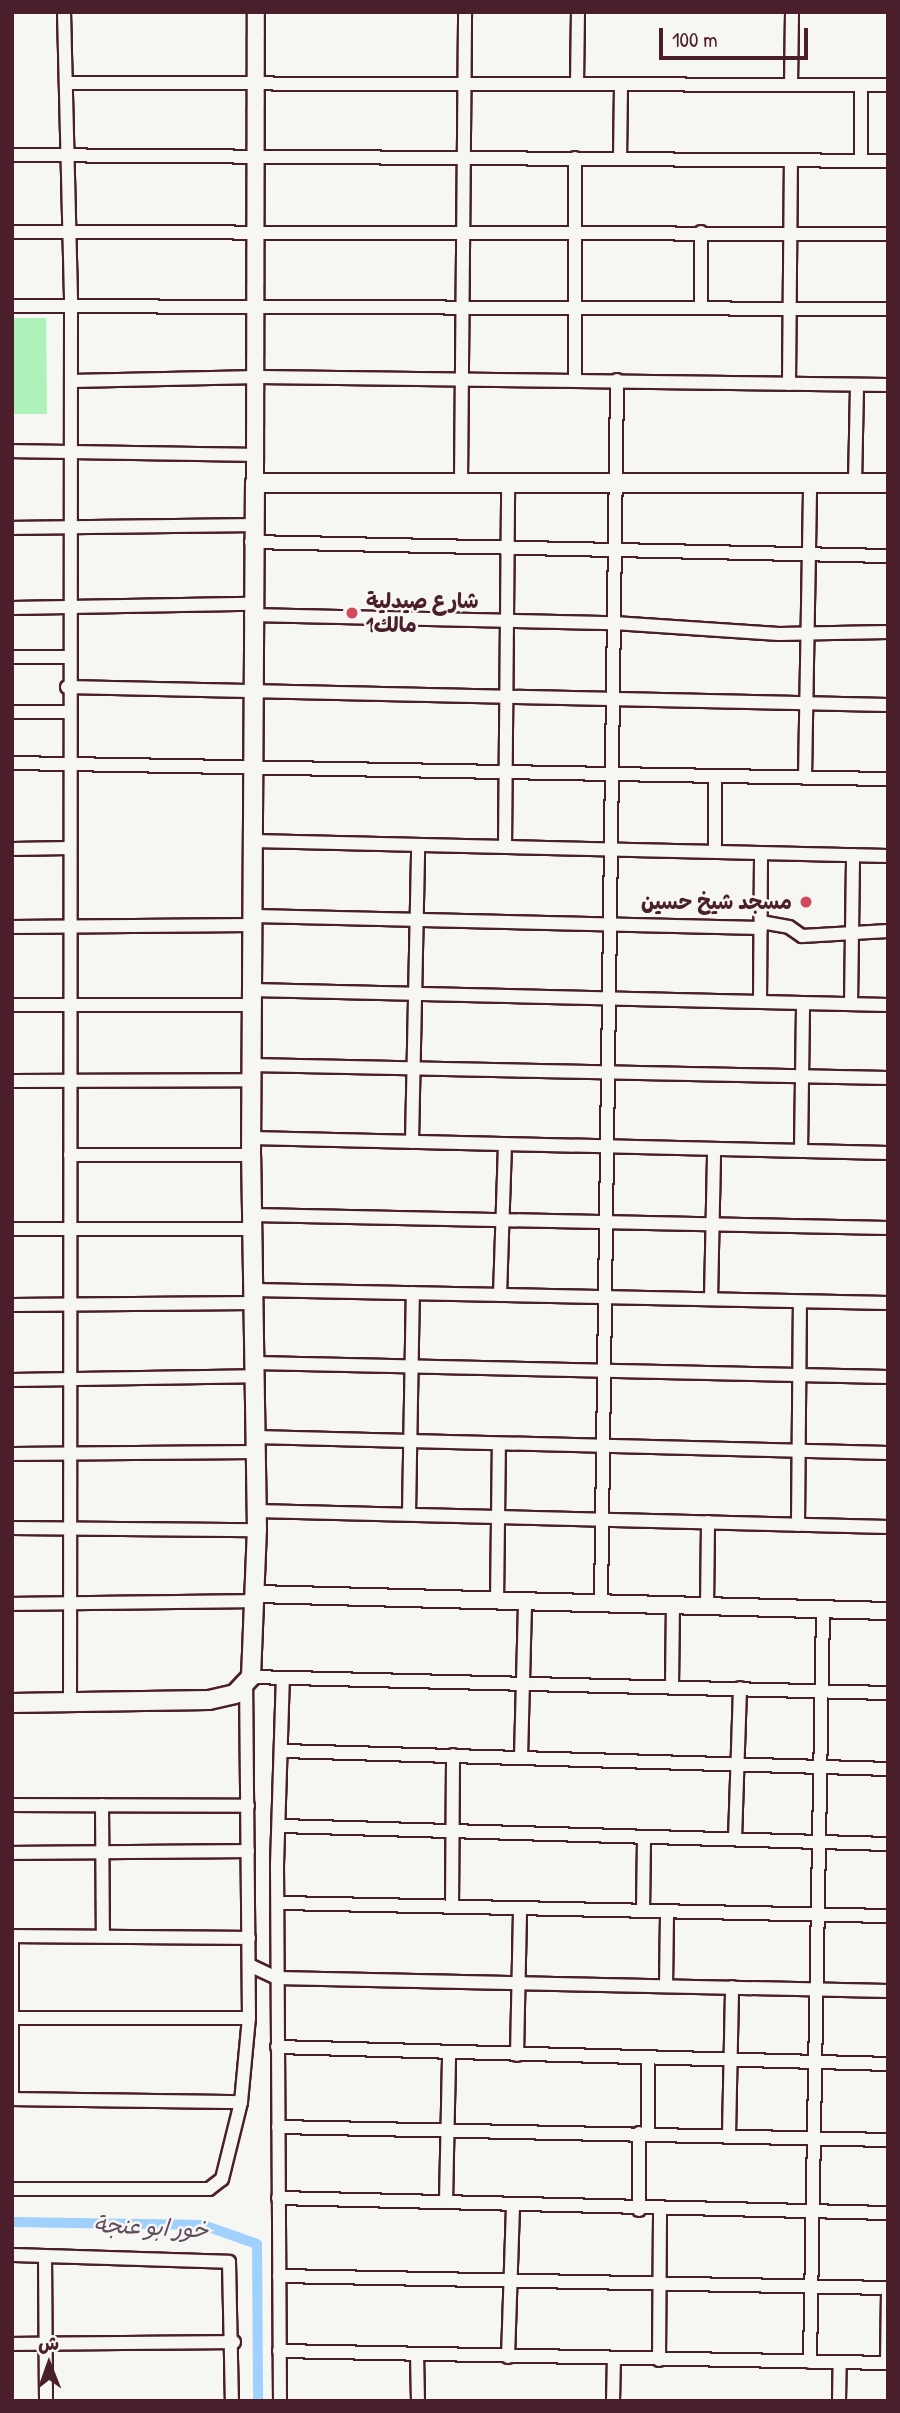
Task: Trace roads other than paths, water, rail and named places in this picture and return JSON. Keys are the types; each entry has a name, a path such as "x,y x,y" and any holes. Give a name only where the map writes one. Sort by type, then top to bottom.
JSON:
{"main road":[{"path":"12,1703 209,1699 248,1682 256,1598 257,1530 251,1146 254,841 251,534 255,483 508,480 888,483"}],"street":[{"path":"64,12 71,305 67,657 70,927 70,1702"},
{"path":"255,483 259,377 256,305 256,12"},
{"path":"461,480 465,12"},
{"path":"577,83 578,12"},
{"path":"791,85 792,12"},
{"path":"66,83 464,81 888,85"},
{"path":"620,159 621,84"},
{"path":"861,161 862,86"},
{"path":"12,155 888,160"},
{"path":"575,158 572,307 575,380"},
{"path":"789,384 791,161"},
{"path":"12,232 462,230 888,234"},
{"path":"701,232 701,308"},
{"path":"12,306 888,309"},
{"path":"71,381 259,377 888,385"},
{"path":"601,1604 617,380"},
{"path":"855,483 857,386"},
{"path":"12,452 256,456"},
{"path":"505,847 508,480"},
{"path":"805,778 810,483"},
{"path":"12,528 251,534 508,547 888,556"},
{"path":"12,608 68,606 252,610 614,623 808,634 888,632"},
{"path":"12,657 67,657"},
{"path":"67,687 888,705"},
{"path":"12,712 68,712"},
{"path":"12,763 253,765 888,779"},
{"path":"715,776 715,851"},
{"path":"254,841 888,856"},
{"path":"412,1142 418,845"},
{"path":"12,849 69,848"},
{"path":"760,1001 761,853"},
{"path":"851,1004 853,855"},
{"path":"12,927 253,920 416,919 761,925 789,927 803,936 852,929 888,931"},
{"path":"12,1004 417,992 888,1005"},
{"path":"801,1151 803,1003"},
{"path":"12,1081 415,1068 888,1078"},
{"path":"70,1155 251,1146 412,1142 888,1153"},
{"path":"500,1294 505,1146"},
{"path":"711,1299 714,1150"},
{"path":"12,1229 253,1222 503,1220 888,1228"},
{"path":"409,1514 413,1293"},
{"path":"12,1305 71,1306 254,1296 413,1293 888,1303"},
{"path":"798,1525 800,1302"},
{"path":"12,1380 70,1380 255,1369 411,1367 888,1377"},
{"path":"12,1454 410,1441 888,1453"},
{"path":"497,1601 499,1444"},
{"path":"256,1511 888,1527"},
{"path":"707,1607 708,1522"},
{"path":"12,1528 257,1530"},
{"path":"12,1604 256,1598 888,1611"},
{"path":"521,1757 526,1602"},
{"path":"672,1685 673,1606"},
{"path":"810,2362 823,1609"},
{"path":"280,2401 277,1978 281,1903 283,1679"},
{"path":"12,2189 218,2186 241,2102 249,2018 248,1682 283,1679 523,1682 888,1693"},
{"path":"735,1839 740,1688"},
{"path":"283,1751 737,1762 888,1769"},
{"path":"452,1906 453,1755"},
{"path":"12,1805 248,1806"},
{"path":"102,1805 103,1935"},
{"path":"281,1826 888,1844"},
{"path":"643,1911 644,1837"},
{"path":"12,1853 248,1851"},
{"path":"281,1903 888,1916"},
{"path":"517,2055 520,1908"},
{"path":"666,1986 667,1912"},
{"path":"241,2102 14,2099 12,1936 249,1938"},
{"path":"249,1965 277,1978 888,1991"},
{"path":"729,2135 732,1987"},
{"path":"13,2018 249,2018"},
{"path":"277,2048 888,2064"},
{"path":"446,2202 449,2053"},
{"path":"639,2210 648,2059"},
{"path":"278,2127 888,2140"},
{"path":"278,2198 639,2210 888,2213"},
{"path":"508,2357 513,2205"},
{"path":"659,2360 660,2210"},
{"path":"12,2255 223,2259 232,2266 232,2401"},
{"path":"46,2256 46,2401"},
{"path":"279,2276 888,2288"},
{"path":"279,2351 887,2363 888,2295"},
{"path":"12,2344 234,2342"},
{"path":"417,2354 418,2401"},
{"path":"613,2401 614,2358"},
{"path":"839,2401 840,2362"}],"waterway":[{"name":"خور ابو عنجة","path":"12,2222 203,2225 257,2244 258,2401"}],"place":[{"name":"شارع صيدلية مالك1","path":"352,613"},
{"name":"مسجد شيخ حسين","path":"806,902"}]}
